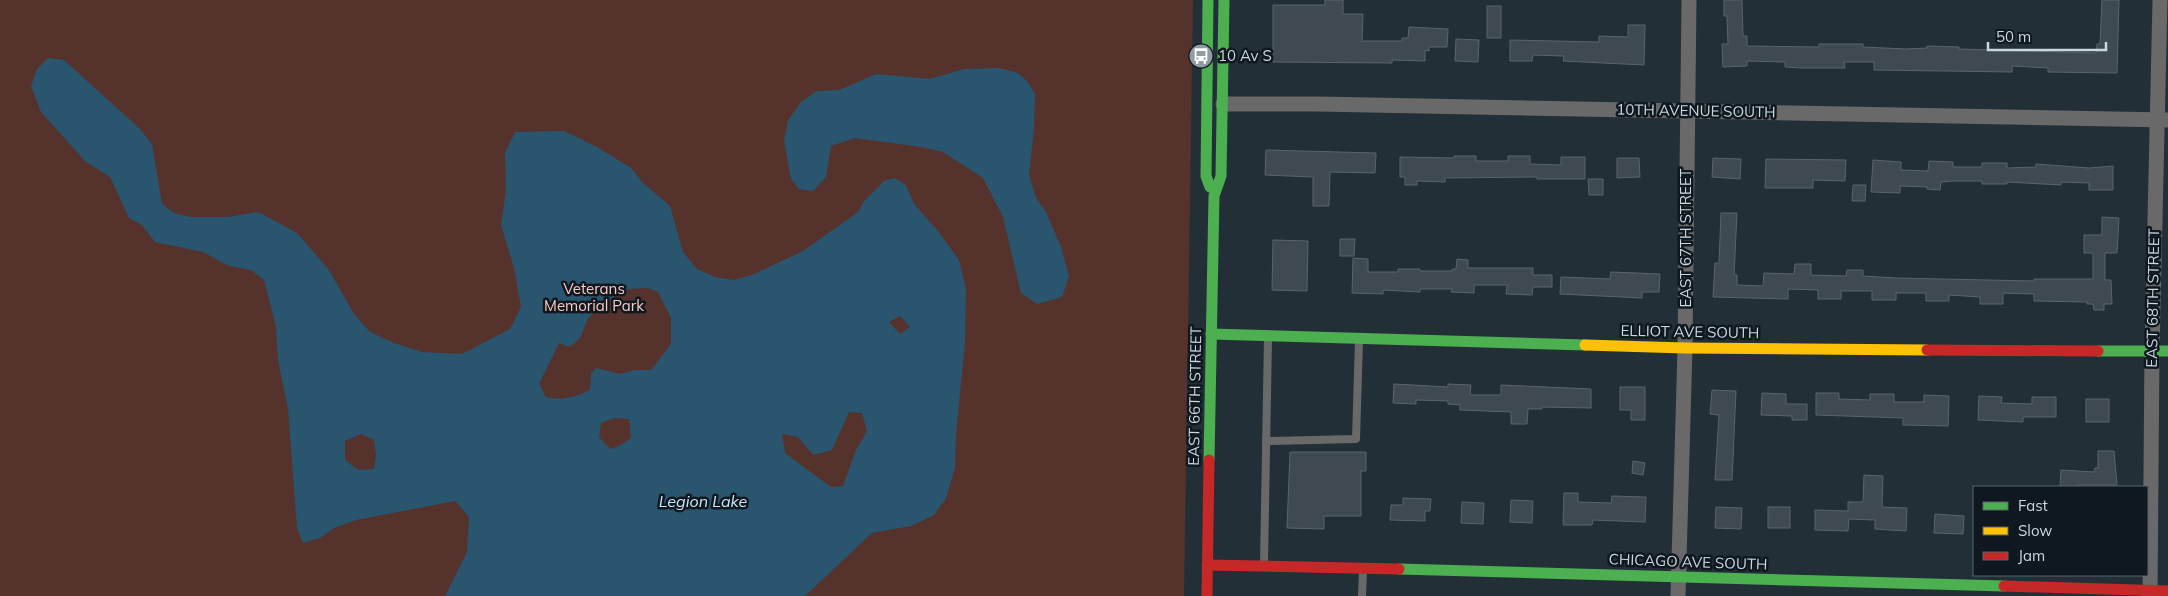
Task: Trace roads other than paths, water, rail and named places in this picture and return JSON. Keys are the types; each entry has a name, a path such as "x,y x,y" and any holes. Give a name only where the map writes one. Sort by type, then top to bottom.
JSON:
{"street":[{"name":"EAST 66TH STREET","path":"1208,0 1206,176 1214,196"},
{"name":"EAST 66TH STREET","path":"1207,596 1214,196 1221,176 1224,0"},
{"name":"EAST 67TH STREET","path":"1678,596 1685,348 1689,0"},
{"name":"EAST 68TH STREET","path":"2151,593 2152,351 2163,120 2160,0"},
{"name":"10TH AVENUE SOUTH","path":"1223,104 1318,104 2163,120"},
{"name":"ELLIOT AVE SOUTH","path":"1211,334 1685,348 2168,351"},
{"name":"CHICAGO AVE SOUTH","path":"1207,565 1678,576 2151,593 2168,591"}],"lane":[{"path":"1264,566 1268,336"},
{"path":"1266,441 1356,439 1359,338"},
{"path":"1362,596 1363,568"}],"water":[{"name":"Legion Lake","path":"48,58 64,60 139,128 152,144 162,204 174,213 190,217 228,217 258,212 297,233 329,270 354,314 370,332 394,343 422,352 462,354 510,329 521,307 514,268 501,225 506,190 505,153 515,132 564,131 597,147 631,168 643,183 670,206 683,252 697,269 715,277 734,280 752,275 803,251 858,212 864,201 884,181 895,178 906,185 914,204 938,231 959,260 966,289 965,342 956,435 955,468 946,498 934,515 911,526 872,533 805,596 445,596 467,552 469,517 455,501 356,520 334,528 320,538 303,543 297,528 288,409 278,360 276,327 264,280 251,270 229,266 203,252 155,242 142,225 129,218 110,177 85,161 41,112 31,86 37,69","holes":["648,288 658,292 671,318 671,344 651,370 635,370 620,374 596,368 591,374 590,390 568,398 546,397 539,384 559,343 570,347 580,338 588,318 611,299 628,289","900,316 910,327 900,334 889,322","849,412 862,413 867,431 856,450 843,486 831,487 785,453 782,434 798,437 813,455 832,450","615,418 629,419 631,438 619,446 610,449 599,437 601,423","361,434 374,440 376,455 374,469 358,470 345,460 345,441"]},
{"path":"999,68 1018,73 1027,81 1035,94 1034,128 1029,175 1036,198 1046,212 1061,247 1069,276 1062,297 1037,304 1021,293 1003,217 983,178 943,152 855,138 831,146 826,177 813,191 799,189 791,179 784,140 788,120 801,102 817,91 839,90 876,74 930,79 964,69"}],"place":[{"name":"10 Av S","path":"1201,56"}],"park label":[{"name":"Veterans Memorial Park","path":"594,298"}]}
